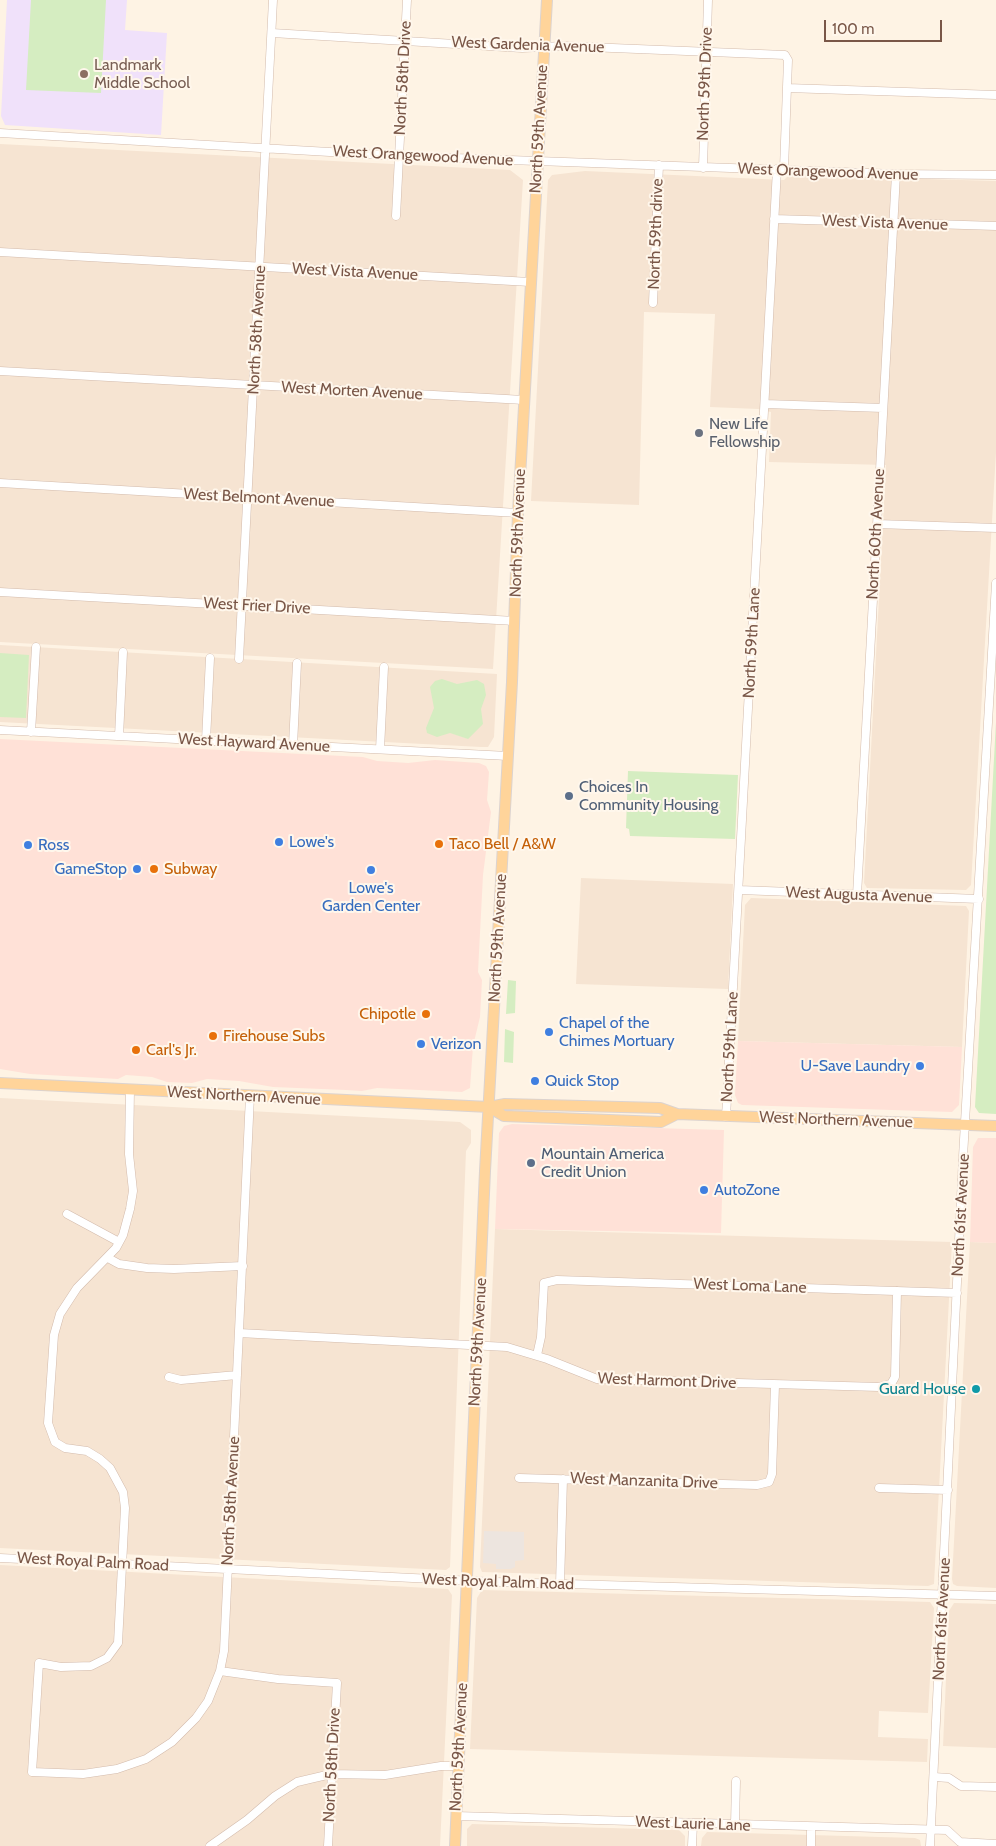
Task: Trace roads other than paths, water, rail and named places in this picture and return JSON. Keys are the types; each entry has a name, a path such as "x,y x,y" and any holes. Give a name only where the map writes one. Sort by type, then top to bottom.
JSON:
{"main road":[{"name":"North 59th Avenue","path":"455,1846 489,1107 508,756 518,512 546,0"},
{"name":"West Northern Avenue","path":"0,1083 489,1107 505,1104 660,1108 676,1114 996,1126"}],"street":[{"name":"North 58th Avenue","path":"239,659 273,0"},
{"name":"North 58th Drive","path":"396,216 408,0"},
{"name":"North 59th Drive","path":"702,168 708,0"},
{"name":"West Gardenia Avenue","path":"272,33 522,48 706,50 785,55"},
{"name":"North 59th Lane","path":"726,1116 774,219 787,88 788,60 785,55"},
{"path":"787,88 996,95"},
{"name":"West Orangewood Avenue","path":"0,133 537,162 896,174 996,175"},
{"name":"North 59th drive","path":"653,303 659,166"},
{"name":"North 60th Avenue","path":"857,894 896,174"},
{"name":"West Vista Avenue","path":"774,219 996,226"},
{"name":"West Vista Avenue","path":"0,252 530,282"},
{"name":"West Morten Avenue","path":"0,371 524,400"},
{"path":"765,404 883,408"},
{"name":"West Belmont Avenue","path":"0,483 518,512"},
{"path":"877,524 996,528"},
{"name":"North 61st Avenue","path":"930,1846 957,1293 996,583"},
{"name":"West Frier Drive","path":"0,592 514,621"},
{"path":"31,732 36,647"},
{"path":"119,736 123,652"},
{"path":"206,740 210,658"},
{"path":"293,745 297,663"},
{"path":"380,750 384,667"},
{"name":"West Hayward Avenue","path":"0,730 508,756"},
{"name":"West Augusta Avenue","path":"738,890 979,899"},
{"path":"122,1563 125,1500 119,1481 100,1458 87,1452 65,1448 56,1442 48,1423 54,1335 60,1314 77,1288 108,1258 126,1227 133,1191 129,1154 130,1090"},
{"name":"North 58th Avenue","path":"122,1563 118,1643 107,1658 91,1666 61,1667 39,1663 32,1772 83,1774 102,1772 131,1765 160,1751 196,1718 208,1701 220,1670 224,1651 250,1096"},
{"path":"66,1214 119,1242"},
{"path":"108,1258 119,1264 147,1268 174,1269 243,1266"},
{"name":"West Loma Lane","path":"537,1355 541,1337 544,1283 557,1280 957,1293"},
{"name":"West Harmont Drive","path":"239,1334 507,1347 537,1355 597,1379 878,1387 891,1384 895,1377 897,1291"},
{"path":"169,1377 181,1380 237,1375"},
{"name":"West Manzanita Drive","path":"519,1478 757,1485 769,1482 772,1474 775,1385"},
{"path":"560,1584 562,1479"},
{"path":"878,1488 948,1490"},
{"name":"West Royal Palm Road","path":"0,1558 467,1581 996,1596"},
{"name":"North 58th Drive","path":"220,1670 278,1679 337,1683 328,1846"},
{"path":"210,1846 247,1820 275,1796 297,1782 331,1774 385,1774 441,1766 458,1766"},
{"path":"934,1777 950,1778 961,1786 996,1787"},
{"path":"735,1825 736,1781"},
{"name":"West Laurie Lane","path":"456,1816 947,1830 960,1842 996,1844"},
{"path":"692,1846 693,1824"},
{"path":"810,1846 811,1827"}],"place":[{"name":"Landmark Middle School","path":"84,74"},
{"name":"New Life Fellowship","path":"699,433"},
{"name":"Choices In Community Housing","path":"569,796"},
{"name":"Lowe's","path":"279,842"},
{"name":"Taco Bell / A&W","path":"439,844"},
{"name":"Ross","path":"28,845"},
{"name":"GameStop","path":"137,869"},
{"name":"Subway","path":"154,869"},
{"name":"Lowe's Garden Center","path":"371,870"},
{"name":"Chipotle","path":"426,1014"},
{"name":"Chapel of the Chimes Mortuary","path":"549,1032"},
{"name":"Firehouse Subs","path":"213,1036"},
{"name":"Verizon","path":"421,1044"},
{"name":"Carl's Jr.","path":"136,1050"},
{"name":"U-Save Laundry","path":"920,1066"},
{"name":"Quick Stop","path":"535,1081"},
{"name":"Mountain America Credit Union","path":"531,1163"},
{"name":"AutoZone","path":"704,1190"},
{"name":"Guard House","path":"976,1389"}]}
